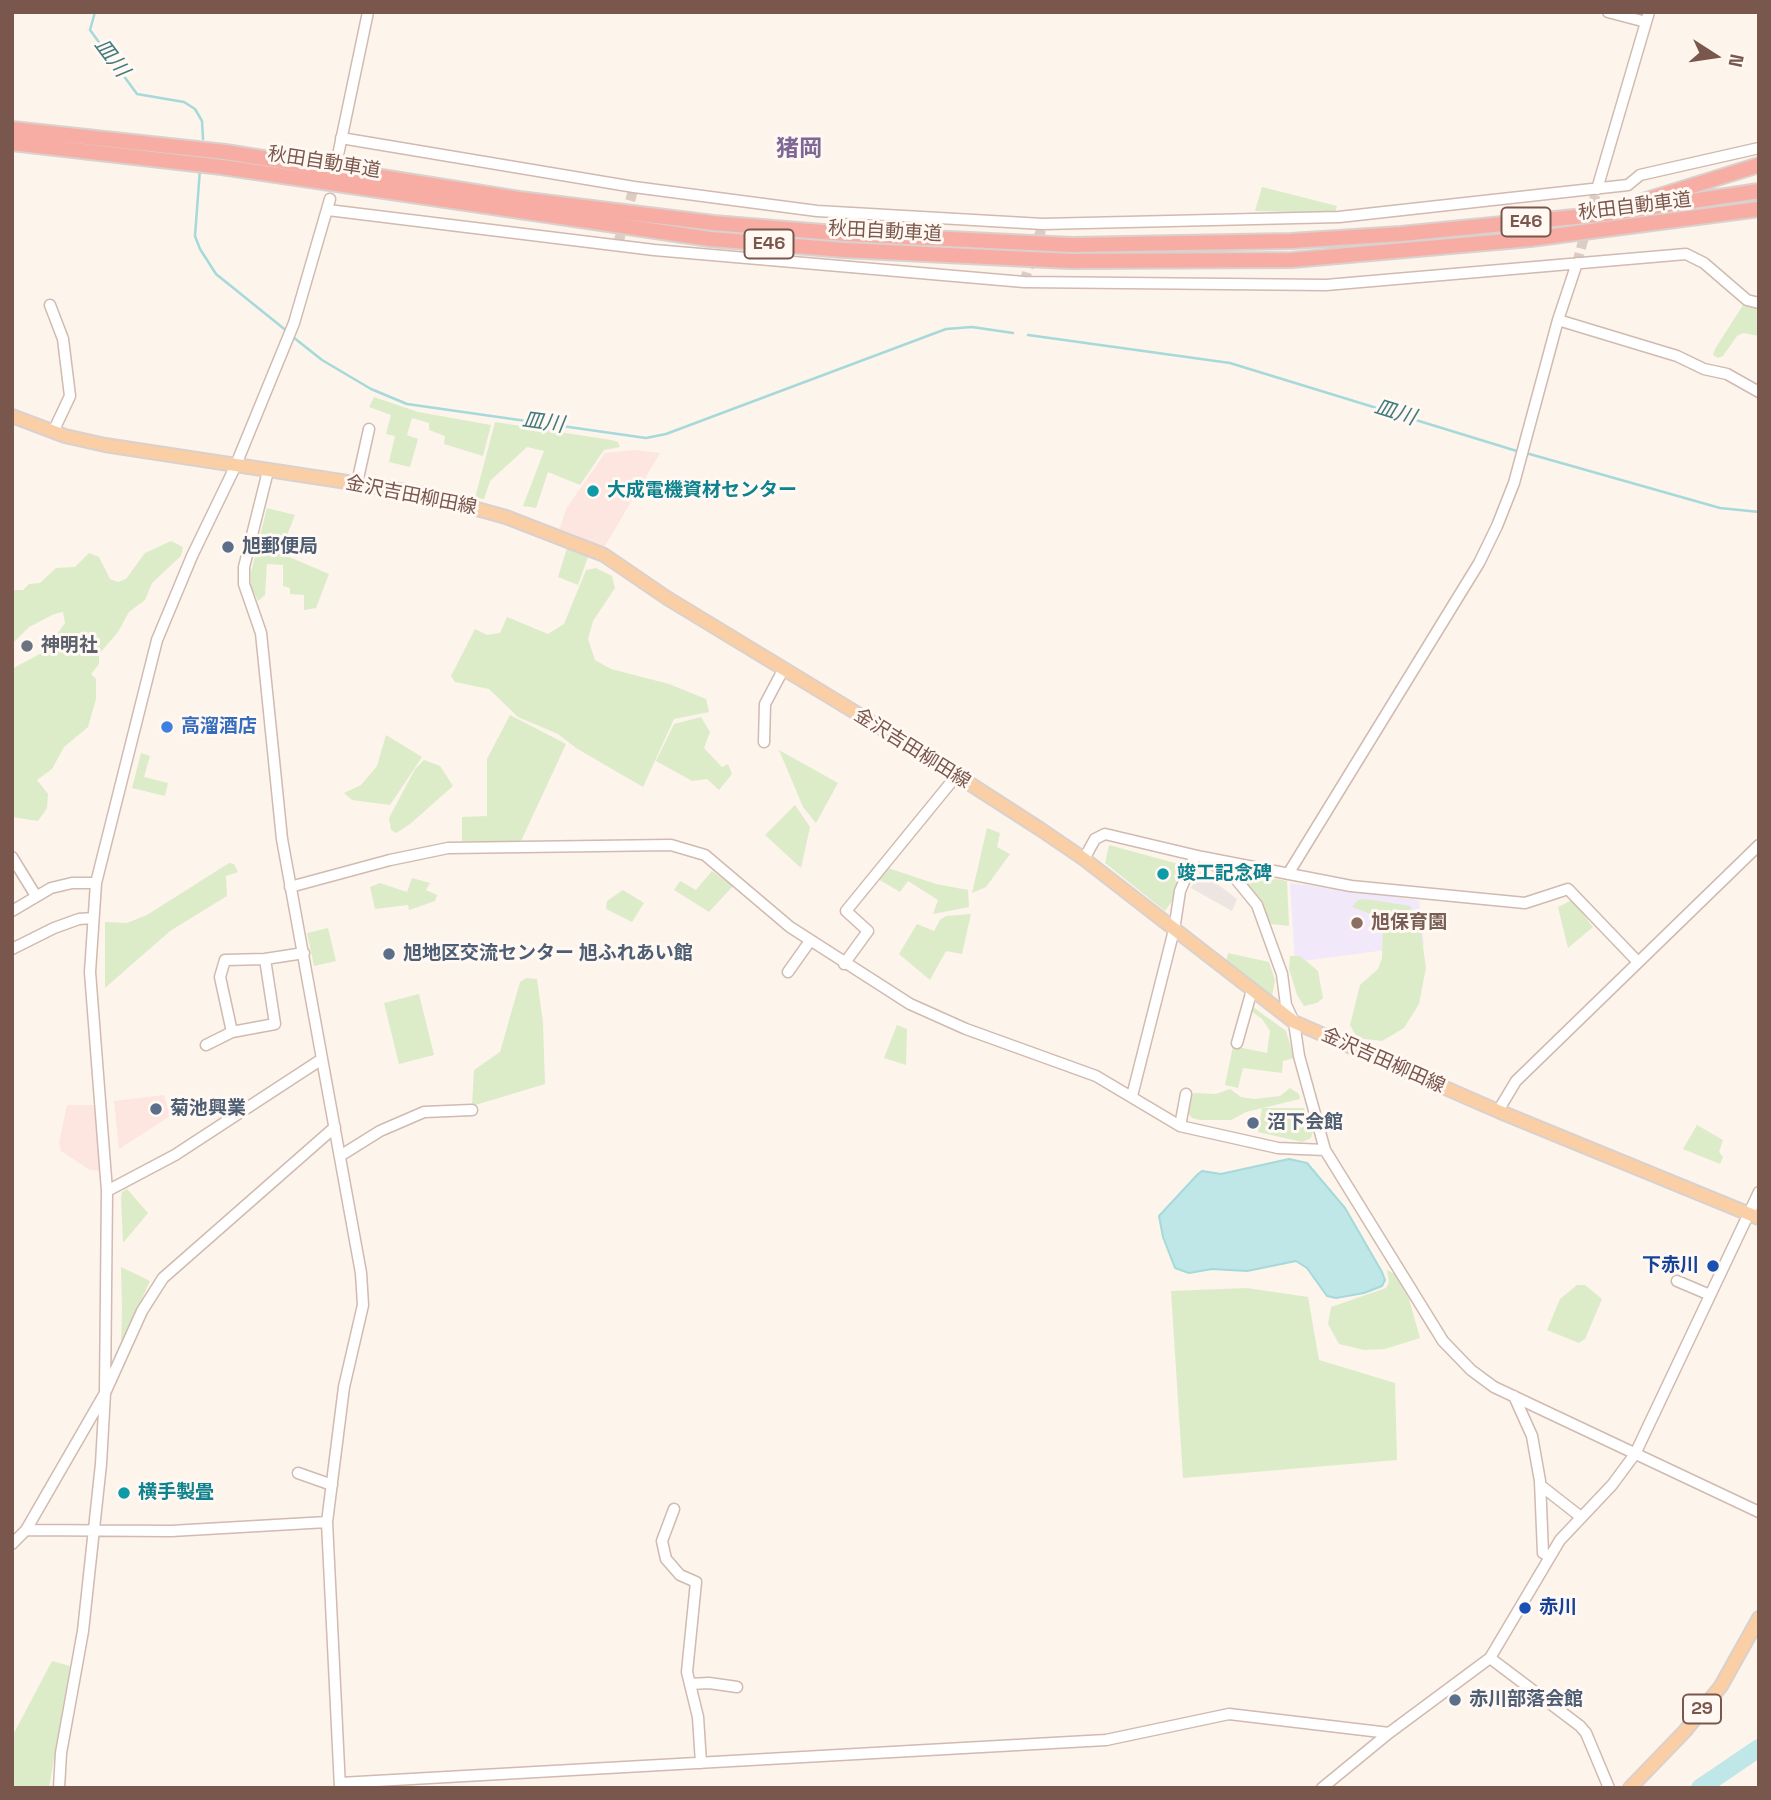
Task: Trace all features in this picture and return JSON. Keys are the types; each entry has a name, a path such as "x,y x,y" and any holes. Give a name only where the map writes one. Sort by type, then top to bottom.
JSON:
{"highway":[{"name":"秋田自動車道","path":"12,128 225,152 519,199 713,223 847,234 1072,245 1292,241 1401,234 1605,214 1759,191"},
{"name":"秋田自動車道","path":"12,143 222,167 710,239 844,250 1070,261 1292,260 1530,239 1759,210"},
{"path":"1605,214 1759,165"}],"main road":[{"name":"金沢吉田柳田線","path":"12,416 53,432 105,444 235,467 357,483 463,504 604,555 783,670 957,775 1084,859 1294,1022 1498,1111 1753,1216"},
{"name":"29","path":"1630,1788 1685,1731 1721,1686 1759,1618"}],"street":[{"path":"338,155 368,12"},
{"path":"1597,189 1648,17 1608,12"},
{"path":"341,138 634,187 817,211 1043,224 1339,217 1628,185 1640,175 1759,148"},
{"path":"59,1788 95,1530 105,1393 107,1191 90,972 96,883 158,640 192,556 235,467 294,323 330,199"},
{"path":"328,210 653,250 1024,282 1326,285 1686,254 1704,263 1747,300 1759,303"},
{"path":"1288,874 1479,563 1514,483 1558,320 1577,263"},
{"path":"50,306 62,339 70,396 53,432"},
{"path":"1558,320 1677,356 1704,369 1727,373 1759,392"},
{"path":"357,483 369,429"},
{"path":"268,471 244,567 244,584 261,633 290,887 359,1261 363,1305 344,1387 327,1522 340,1785 1106,1740 1229,1714 1389,1733"},
{"path":"764,742 765,704 783,670"},
{"path":"844,964 868,931 846,911 957,775"},
{"path":"1084,859 1095,839 1105,834 1198,857 1351,886 1525,903 1568,888 1637,961"},
{"path":"290,887 390,860 448,848 671,845 705,855 810,941 910,1004 976,1033 1070,1065 1132,1096 1180,1126 1278,1148 1325,1150"},
{"path":"1498,1111 1516,1081 1759,845"},
{"path":"12,857 36,896"},
{"path":"1132,1096 1174,930 1180,891 1198,857"},
{"path":"1198,857 1235,878 1257,905 1282,974 1286,1005 1294,1022 1299,1056 1325,1150 1443,1341 1471,1370 1494,1387 1759,1512"},
{"path":"12,911 51,888 72,883 96,883"},
{"path":"12,949 54,928 79,919 93,918"},
{"path":"788,972 810,941"},
{"path":"232,1032 220,977 225,960 265,959 304,953"},
{"path":"205,1045 232,1032 275,1024 265,959"},
{"path":"1237,1043 1252,990"},
{"path":"107,1191 175,1155 322,1059"},
{"path":"1180,1126 1186,1094"},
{"path":"340,1156 380,1130 424,1112 472,1110"},
{"path":"12,1544 26,1530 105,1393 142,1311 163,1278 335,1127"},
{"path":"1322,1788 1389,1733 1490,1658 1549,1556 1612,1485 1635,1454 1710,1295 1753,1216 1759,1192"},
{"path":"1677,1281 1710,1295"},
{"path":"1514,1396 1532,1436 1540,1485 1543,1553 1549,1556"},
{"path":"298,1473 332,1485"},
{"path":"1540,1485 1581,1517"},
{"path":"674,1509 662,1541 666,1559 680,1575 696,1582 687,1672 698,1717 701,1763"},
{"path":"26,1530 210,1529 327,1522"},
{"path":"1490,1658 1580,1726 1586,1733 1609,1788"},
{"path":"690,1684 709,1682 737,1687"}],"shaded area":[{"path":"634,450 660,453 603,549 559,531 566,509 605,453"},
{"path":"1200,871 1237,899 1232,911 1191,888"},
{"name":"旭保育園","path":"1290,883 1419,900 1424,945 1295,962"},
{"path":"164,1095 170,1116 119,1149 114,1101"},
{"path":"67,1105 96,1105 101,1171 90,1170 61,1151 59,1143"}],"green space":[{"path":"1262,187 1337,206 1335,213 1255,211"},
{"path":"1743,305 1759,309 1759,336 1743,333 1737,336 1723,356 1718,358 1713,355 1715,349"},
{"path":"374,397 418,412 491,425 483,456 444,444 445,436 429,430 429,423 412,418 407,435 418,439 410,467 389,462 395,436 386,434 391,415 369,407"},
{"path":"495,422 611,440 618,442 620,447 604,450 580,485 548,472 536,508 523,506 544,451 527,447 490,481 484,499 475,498"},
{"path":"267,508 295,515 280,553 329,574 316,608 304,610 304,595 290,594 290,588 283,586 283,565 267,564 265,595 258,601 251,587 251,572"},
{"path":"171,541 183,547 181,556 152,583 145,600 129,612 118,632 99,654 99,664 91,674 96,679 96,699 88,727 64,747 52,769 37,780 48,794 47,808 38,821 12,817 12,669 45,651 65,623 63,612 54,614 29,627 13,643 12,650 12,590 23,590 29,584 40,583 56,568 75,567 89,553 99,557 110,579 118,582 126,579 145,553"},
{"path":"567,548 588,557 578,585 558,577"},
{"path":"596,568 612,576 615,588 593,621 588,639 595,660 611,669 669,684 706,699 709,712 674,719 643,787 576,748 558,734 518,717 489,689 455,682 451,676 475,629 487,635 500,633 507,617 548,634 564,624 586,570"},
{"path":"510,715 566,744 521,841 462,841 462,817 487,816 487,759"},
{"path":"701,717 710,732 704,748 722,767 728,764 732,774 719,790 707,779 692,781 656,761 674,724"},
{"path":"386,735 422,757 390,805 352,800 344,793 361,785 377,766"},
{"path":"779,750 838,783 816,823 803,807"},
{"path":"141,753 150,756 144,777 168,783 165,796 132,788"},
{"path":"424,760 440,766 453,786 396,833 391,830 389,818 415,769"},
{"path":"795,805 810,827 801,868 765,835"},
{"path":"987,828 1000,833 997,847 1010,854 986,887 972,893"},
{"path":"1109,845 1182,865 1172,901 1165,911 1105,863"},
{"path":"229,863 234,864 238,872 226,876 227,896 170,931 105,988 105,922 127,923 147,915"},
{"path":"888,868 936,884 968,890 969,907 933,914 938,900 908,881 900,892 878,879"},
{"path":"712,871 733,886 709,912 674,890 680,881 696,890"},
{"path":"1241,873 1287,881 1289,926 1271,924 1240,876"},
{"path":"412,878 430,883 426,890 437,895 435,901 409,910 408,905 375,909 370,887 380,883 407,892"},
{"path":"623,890 644,903 632,922 606,909 607,901"},
{"path":"1358,900 1410,906 1421,932 1426,968 1419,1004 1404,1028 1382,1041 1357,1038 1350,1025 1360,985 1378,969 1382,958 1383,925 1376,916 1352,907"},
{"path":"1572,900 1593,927 1568,948 1558,907"},
{"path":"971,914 962,954 946,951 930,980 899,954 917,924 934,931 940,920 946,916"},
{"path":"328,928 336,961 314,966 307,933"},
{"path":"1228,953 1269,962 1275,980 1272,997 1226,961"},
{"path":"1290,956 1300,956 1318,971 1323,998 1317,1003 1304,1006 1297,995 1289,969"},
{"path":"526,978 537,979 543,1022 545,1084 472,1106 474,1070 500,1052 520,982"},
{"path":"419,994 434,1055 399,1064 384,1003"},
{"path":"1253,1007 1286,1031 1294,1058 1283,1061 1282,1073 1243,1068 1238,1088 1225,1085 1233,1046 1267,1053 1270,1031 1262,1019 1250,1010"},
{"path":"897,1025 907,1029 906,1065 884,1058"},
{"path":"1290,1088 1299,1094 1300,1099 1246,1112 1231,1120 1200,1120 1192,1118 1188,1113 1190,1097 1194,1093 1216,1094 1230,1089 1241,1097 1254,1099 1280,1096"},
{"path":"1262,1108 1304,1108 1313,1131 1311,1138 1302,1142 1258,1132"},
{"path":"1697,1125 1723,1140 1719,1152 1723,1157 1720,1164 1683,1149"},
{"path":"127,1189 148,1213 123,1243 121,1198 122,1192"},
{"path":"121,1267 150,1281 121,1344 122,1310"},
{"path":"1387,1270 1395,1274 1409,1299 1420,1338 1385,1349 1364,1350 1339,1344 1328,1324 1331,1307 1386,1288 1389,1282"},
{"path":"1577,1285 1585,1285 1602,1299 1585,1339 1579,1343 1547,1330 1560,1299"},
{"path":"1247,1288 1308,1297 1319,1360 1395,1383 1397,1460 1183,1478 1171,1291"},
{"path":"52,1661 70,1666 49,1788 12,1788 12,1737"}],"water":[{"path":"1289,1159 1307,1163 1345,1208 1382,1272 1385,1280 1382,1286 1364,1293 1336,1298 1327,1296 1307,1268 1296,1261 1247,1271 1212,1269 1189,1273 1175,1268 1163,1237 1159,1216 1198,1174 1202,1171 1221,1174"}],"waterway":[{"name":"皿川","path":"95,12 90,30 137,94 184,102 195,109 202,121 203,139"},
{"name":"皿川","path":"200,169 195,236 200,249 216,274 288,332"},
{"name":"皿川","path":"293,337 322,360 371,389 407,404 646,438 666,434 946,329 972,327 1013,333"},
{"name":"皿川","path":"1028,335 1230,363 1520,452"},
{"name":"皿川","path":"1526,453 1720,508 1759,512"},
{"path":"1700,1788 1759,1748"}],"tunnel":[{"path":"618,244 634,187"},
{"path":"1577,263 1597,189"},
{"path":"1024,282 1043,224"}],"place":[{"name":"大成電機資材センター","path":"593,491"},
{"name":"旭郵便局","path":"228,547"},
{"name":"神明社","path":"27,646"},
{"name":"高溜酒店","path":"167,727"},
{"name":"竣工記念碑","path":"1163,874"},
{"name":"旭保育園","path":"1357,923"},
{"name":"旭地区交流センター 旭ふれあい館","path":"389,954"},
{"name":"菊池興業","path":"156,1109"},
{"name":"沼下会館","path":"1253,1123"},
{"name":"下赤川","path":"1713,1266"},
{"name":"横手製畳","path":"124,1493"},
{"name":"赤川","path":"1525,1608"},
{"name":"赤川部落会館","path":"1455,1700"}],"district":[{"name":"猪岡","path":"799,150"}]}
